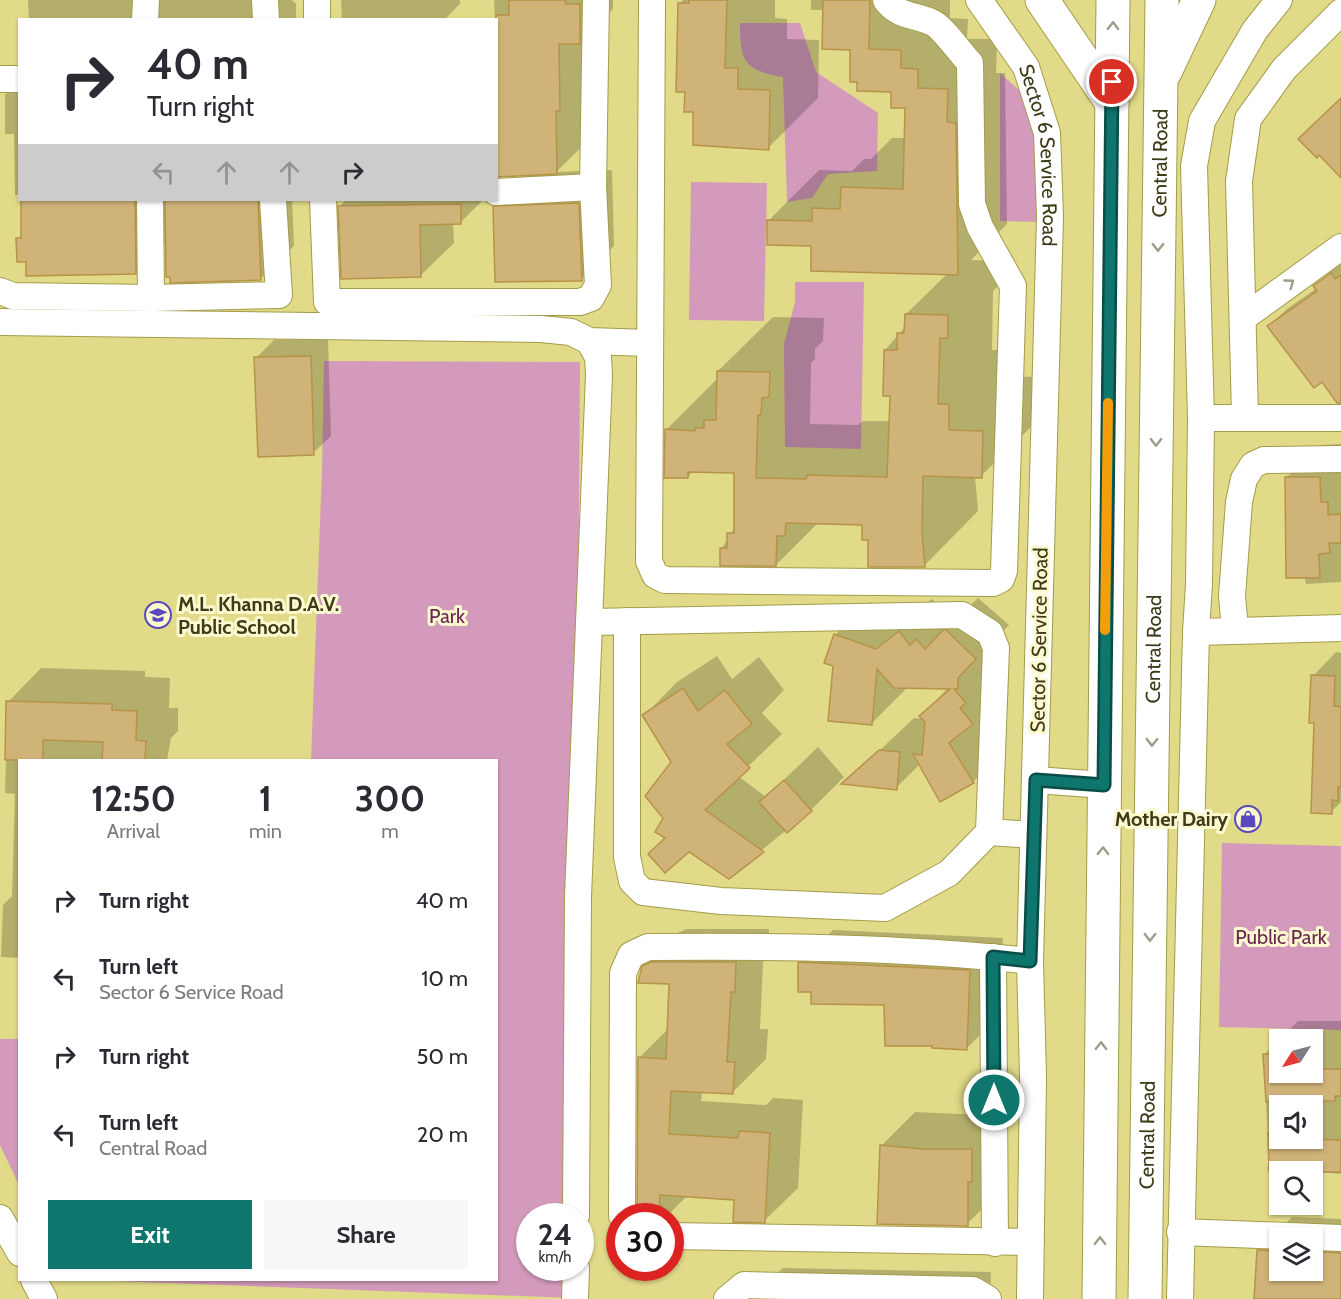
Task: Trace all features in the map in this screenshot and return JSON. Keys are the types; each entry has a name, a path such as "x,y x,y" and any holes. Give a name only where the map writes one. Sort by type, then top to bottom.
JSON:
{"main road":[{"path":"1042,0 1112,103"},
{"path":"1099,1299 1113,0"},
{"name":"Central Road","path":"1145,1299 1162,0"},
{"path":"1160,83 1199,0"}],"street":[{"path":"145,18 146,0"},
{"path":"266,0 266,18"},
{"path":"317,0 317,18"},
{"path":"0,322 280,326 328,314 580,302 591,298 598,285 593,187 596,0"},
{"path":"652,0 649,561 655,575 665,580 993,583 1001,579 1004,571 1013,286 980,227 972,204 970,63 933,22 905,16 893,9 886,0"},
{"name":"Sector 6 Service Road","path":"979,0 1026,67 1047,133 1050,216 1030,961 1033,1076 1030,1299"},
{"path":"1180,1299 1199,584 1201,418 1194,166 1202,121 1255,30 1279,0"},
{"path":"1245,416 1239,182 1248,119 1284,69 1341,12"},
{"path":"0,79 18,80"},
{"path":"498,192 593,187"},
{"path":"150,201 151,298"},
{"path":"273,201 280,326"},
{"path":"323,201 328,314"},
{"path":"1243,318 1341,247"},
{"path":"0,291 13,296 151,298 279,295"},
{"path":"328,314 541,329 571,332 589,341 649,343"},
{"path":"576,1203 578,897 599,375 598,357 589,341"},
{"path":"1201,418 1245,416 1341,418"},
{"path":"1235,630 1232,596 1239,502 1244,478 1253,465 1264,460 1341,459"},
{"path":"1004,571 1040,572"},
{"path":"590,622 627,621 962,615 990,633 996,648 989,832 949,873 885,908 721,901 643,892 632,882 627,857 627,621"},
{"path":"1196,632 1341,628"},
{"path":"1036,780 1104,785"},
{"path":"1151,813 1192,817"},
{"path":"989,832 1033,835"},
{"path":"622,1203 624,973 631,955 648,947 766,946 993,957 1030,961"},
{"path":"993,957 994,1243"},
{"path":"0,1218 18,1250"},
{"path":"1180,1232 1341,1238"},
{"path":"684,1236 1031,1242"},
{"path":"35,1281 44,1299"},
{"path":"575,1299 576,1281"},
{"path":"728,1299 744,1285 974,1290 988,1299"}],"green space":[{"path":"740,23 800,23 816,72 878,113 877,171 828,174 812,198 787,202 783,77 760,71 747,62 741,47"},
{"path":"1000,73 1041,110 1041,222 1000,221"},
{"path":"691,182 767,183 764,321 689,320"},
{"path":"795,282 864,282 861,449 785,447 784,344 795,302"},
{"name":"Park","path":"324,361 580,362 574,1203 516,1203 516,1281 574,1281 574,1298 113,1281 498,1281 498,759 311,759"},
{"name":"Public Park","path":"1222,843 1341,846 1341,1030 1219,1027"},
{"path":"0,1039 18,1039 18,1183 0,1145"}],"building":[{"path":"509,0 565,0 566,4 580,4 580,44 559,44 560,111 556,111 557,174 498,177 498,18 496,15 509,15"},
{"path":"689,0 727,0 725,68 738,68 738,89 770,90 769,150 693,145 693,112 684,112 685,92 676,92 678,3 689,3"},
{"path":"823,0 870,0 869,49 901,50 901,68 918,69 918,88 948,89 947,122 956,123 958,275 811,271 811,246 767,245 767,220 812,221 812,208 840,209 841,187 903,189 905,108 891,108 891,92 857,91 857,82 850,82 850,50 822,49"},
{"path":"1341,98 1341,178 1319,155 1317,158 1298,139"},
{"path":"21,201 135,201 136,274 26,276 26,262 17,262 16,238 21,238"},
{"path":"165,201 258,201 261,280 170,283 170,277 166,277"},
{"path":"579,203 582,281 495,282 493,206"},
{"path":"461,204 461,224 420,225 421,277 341,279 338,206"},
{"path":"1331,273 1335,279 1341,275 1341,403 1337,403 1322,382 1314,388 1267,326 1317,291 1313,286"},
{"path":"905,314 948,315 948,338 940,338 938,404 949,404 949,430 983,431 982,478 923,476 922,533 925,567 868,567 868,540 862,540 862,525 786,523 785,536 777,536 776,566 720,566 720,548 727,548 727,533 734,533 734,473 688,472 688,478 664,478 665,429 695,431 695,428 704,428 704,420 716,420 717,371 770,372 769,397 762,398 761,415 758,415 756,478 806,479 807,475 887,477 890,396 883,396 884,350 897,350 897,333 904,333"},
{"path":"311,356 314,455 258,457 254,357"},
{"path":"1285,477 1320,477 1321,502 1328,502 1328,515 1341,514 1341,543 1329,543 1330,553 1319,554 1320,578 1286,578"},
{"path":"943,630 946,630 976,659 958,678 958,689 954,689 966,703 960,708 973,724 949,743 974,783 940,802 913,754 922,755 925,722 919,716 950,689 894,688 877,669 872,725 828,721 833,666 824,663 834,634 876,649 899,631 910,645 916,639 925,649"},
{"path":"1311,675 1335,676 1334,706 1341,707 1341,787 1338,787 1338,801 1332,800 1332,814 1311,813 1314,723 1309,723"},
{"path":"683,688 698,711 725,690 752,724 727,744 750,768 705,810 764,852 729,879 689,852 665,873 648,854 665,838 655,832 663,818 645,796 671,762 642,715"},
{"path":"6,701 112,704 112,710 137,711 136,740 146,741 145,759 102,759 103,742 43,740 43,759 5,760"},
{"path":"879,750 900,752 897,790 841,784"},
{"path":"784,780 812,811 787,833 759,802"},
{"path":"651,962 736,962 735,992 731,992 727,1062 735,1062 733,1094 671,1091 669,1134 738,1138 739,1131 770,1133 765,1223 733,1222 734,1200 660,1195 660,1203 637,1203 638,1057 666,1059 669,984 638,983 642,966"},
{"path":"798,962 970,970 967,1050 932,1048 932,1046 885,1046 884,1005 811,1004 811,992 798,992"},
{"path":"1263,1054 1269,1054 1269,1083 1323,1083 1323,1069 1341,1069 1341,1096 1335,1096 1335,1101 1323,1101 1323,1095 1269,1095 1269,1102 1266,1102"},
{"path":"1268,1133 1269,1149 1323,1149 1323,1139 1341,1140 1341,1172 1323,1172 1323,1161 1269,1161 1269,1172"},
{"path":"880,1145 922,1149 972,1149 972,1182 968,1182 968,1226 877,1224"},
{"path":"1257,1250 1269,1251 1269,1281 1323,1281 1323,1252 1341,1253 1341,1299 1254,1299"}],"slow traffic":[{"path":"1105,630 1108,403"}],"place":[{"name":"M.L. Khanna D.A.V. Public School","path":"158,615"},
{"name":"Mother Dairy","path":"1248,819"}],"route":[{"path":"994,1100 993,957 1030,961 1036,780 1104,785 1112,82"}]}
